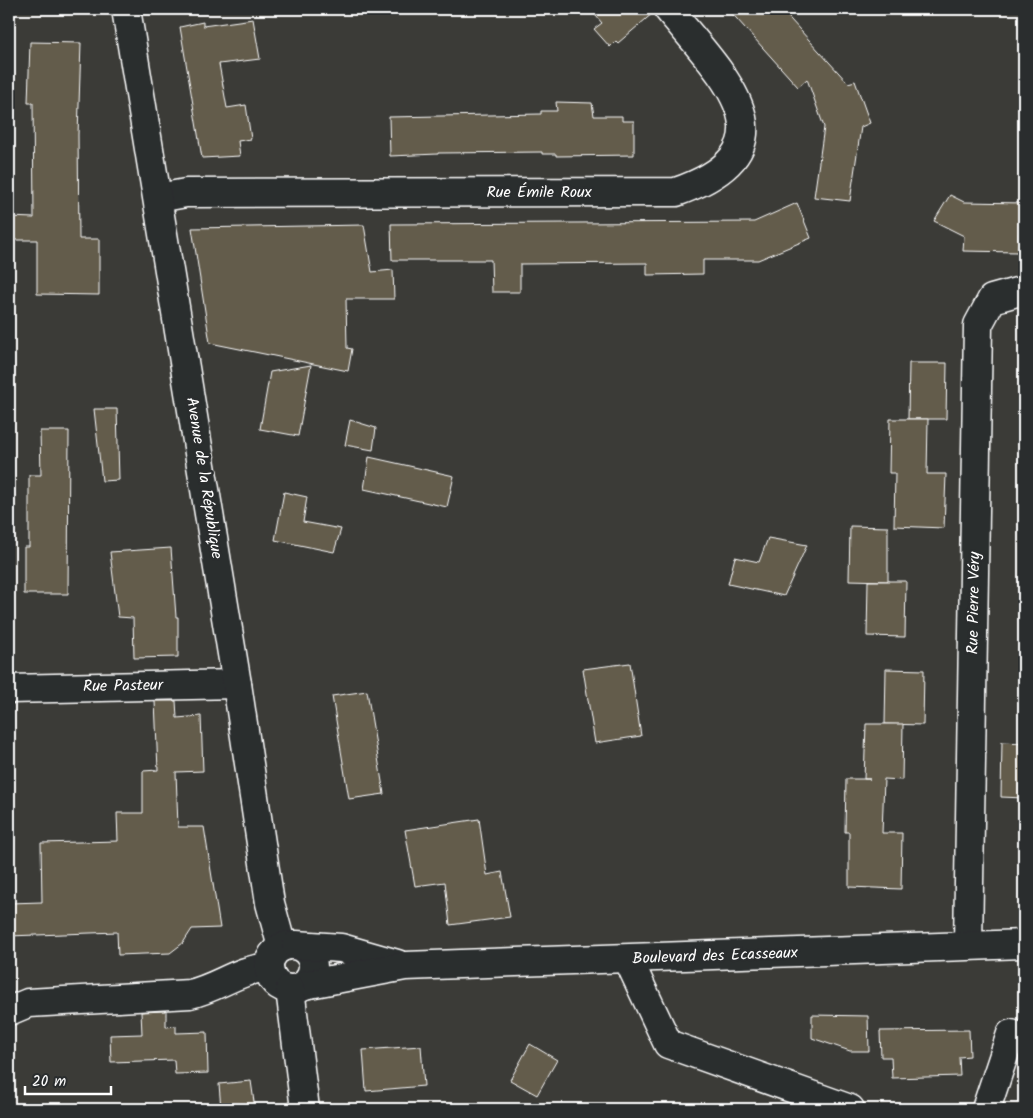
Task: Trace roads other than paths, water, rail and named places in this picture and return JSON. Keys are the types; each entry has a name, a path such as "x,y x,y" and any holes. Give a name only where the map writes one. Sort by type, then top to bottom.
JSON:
{"street":[{"name":"Avenue de la République","path":"126,9 237,684 270,903 282,953"},
{"name":"Rue Émile Roux","path":"158,198 186,193 676,192 700,184 723,169 735,155 744,140 743,123 740,108 728,82 668,9"},
{"name":"Rue Pierre Véry","path":"968,945 978,325 992,299 1024,290"},
{"name":"Rue Pasteur","path":"9,688 237,684"},
{"name":"Boulevard des Ecasseaux","path":"297,987 405,966 1024,944"},
{"name":"Boulevard des Ecasseaux","path":"9,1011 28,1003 190,994 206,990 282,953 341,948 405,966"},
{"path":"308,952 312,959 313,973 297,987 284,988 273,980 282,953 308,952"},
{"path":"628,959 668,1044 839,1107"},
{"path":"297,987 305,1109"},
{"path":"986,1109 1011,1034 1024,1038"}]}
